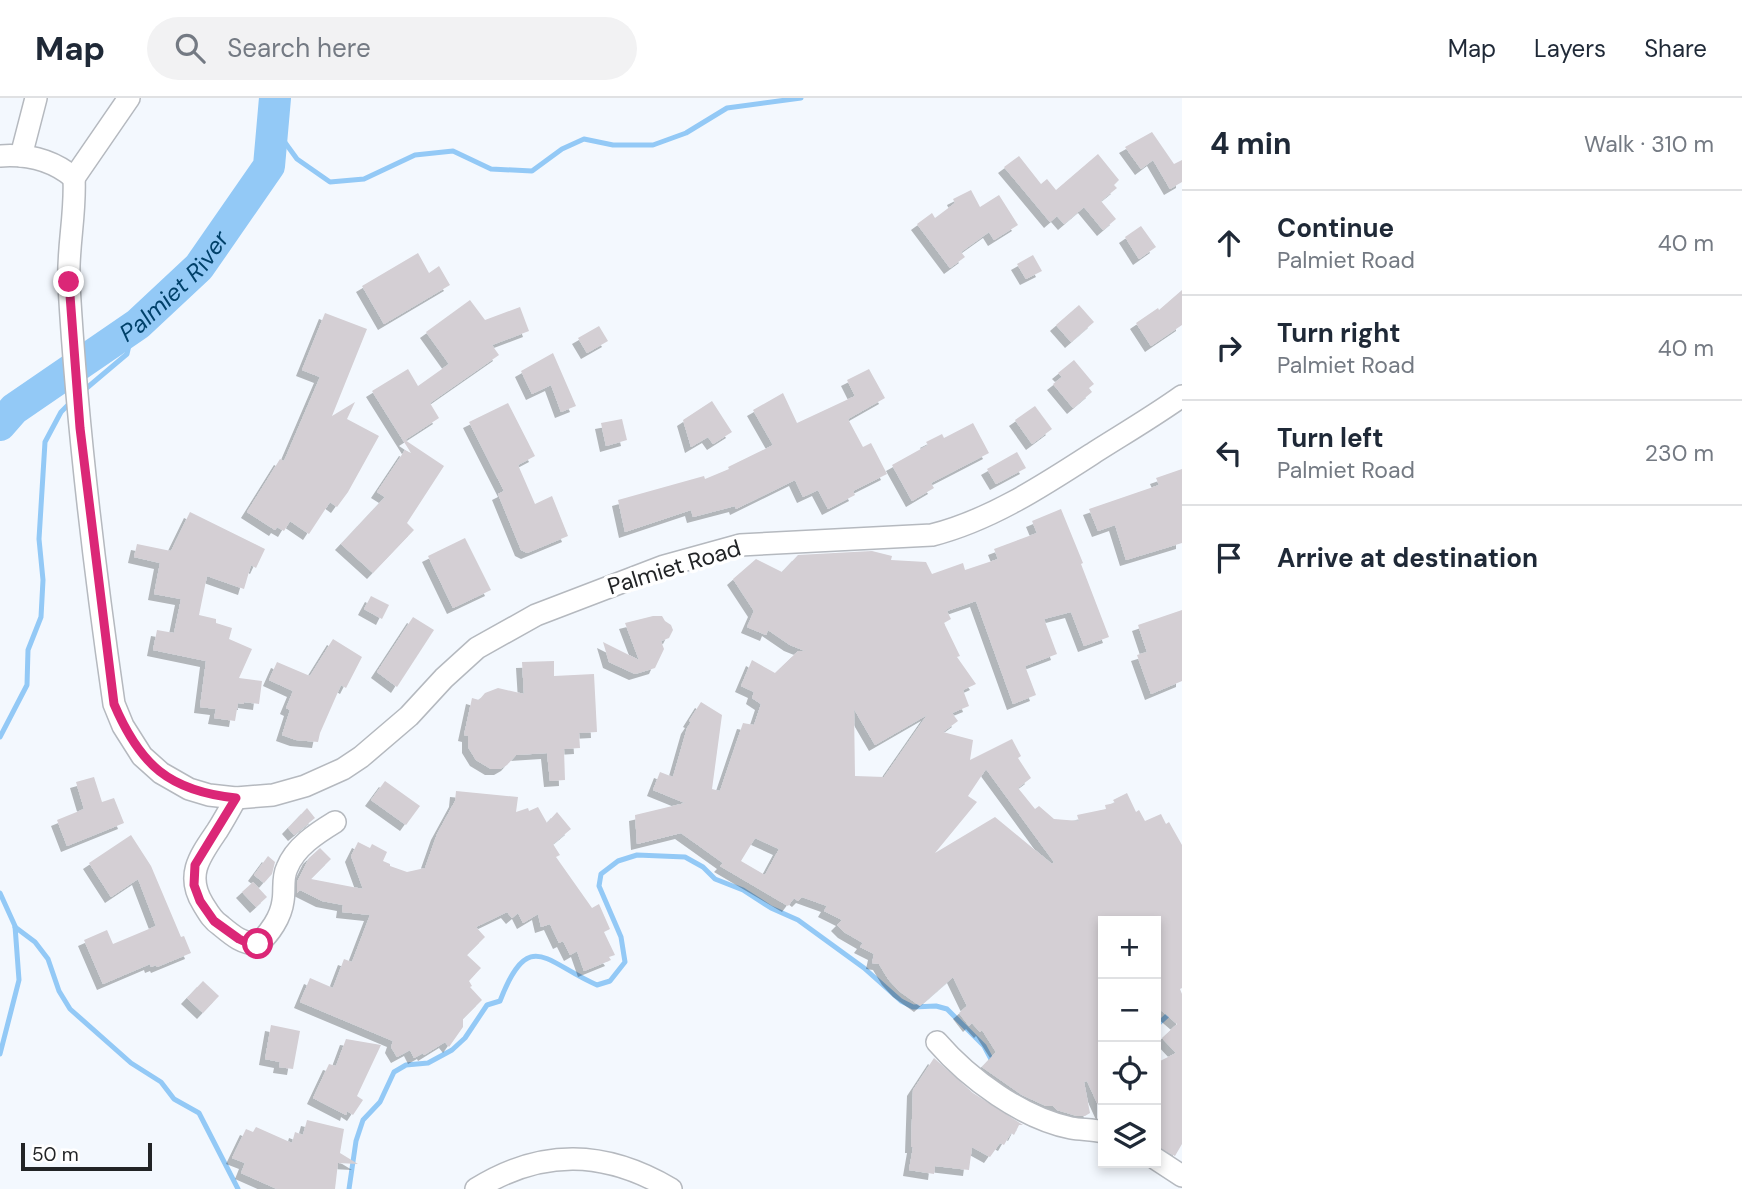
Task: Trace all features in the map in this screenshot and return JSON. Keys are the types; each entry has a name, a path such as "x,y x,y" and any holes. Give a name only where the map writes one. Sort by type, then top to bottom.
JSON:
{"street":[{"path":"36,98 10,156 61,167 74,178 129,98"},
{"name":"Palmiet Road","path":"74,178 69,282 80,428 114,704 123,726 142,756 161,773 189,789 209,795 236,798 273,795 305,786 343,769 381,741 477,648 536,615 664,566 740,545 775,541 932,535 951,530 996,510 1070,470 1182,396"},
{"path":"236,798 195,865 194,885 200,901 214,921 250,944 258,944 277,919 283,901 286,869 294,855 318,832 335,822"},
{"path":"937,1042 956,1063 991,1092 1041,1117 1071,1128 1098,1131"},
{"path":"476,1189 500,1175 534,1163 580,1157 611,1162 646,1174 671,1189"},
{"path":"1161,1162 1182,1177"}],"building":[{"path":"1152,132 1174,164 1182,160 1182,182 1170,189 1153,160 1141,169 1125,147"},
{"path":"1098,154 1119,180 1114,185 1117,188 1101,201 1116,219 1103,230 1084,207 1064,224 1057,216 1050,222 1004,167 1019,156 1041,184 1047,179 1056,190"},
{"path":"971,190 980,207 999,195 1018,225 994,240 989,232 961,252 965,257 950,268 917,224 932,213 935,218 955,203 953,199"},
{"path":"1141,226 1156,247 1139,259 1125,237"},
{"path":"418,253 429,273 439,266 450,285 384,324 362,286"},
{"path":"1033,255 1042,271 1026,279 1017,264"},
{"path":"1182,290 1182,325 1151,346 1136,323 1158,308 1159,310"},
{"path":"470,300 485,320 520,307 529,331 492,345 499,355 430,403 439,418 405,440 444,466 407,523 414,530 373,573 341,544 385,497 377,492 405,450 411,453 372,391 408,369 418,386 449,364 426,332"},
{"path":"1079,305 1094,322 1071,342 1056,325"},
{"path":"325,313 367,329 332,416 355,402 347,419 379,436 348,492 337,507 330,502 309,534 290,521 284,531 277,527 275,530 247,512 280,459 284,461 320,377 302,370"},
{"path":"599,326 608,341 587,353 578,338"},
{"path":"553,353 576,406 561,412 551,385 532,394 521,371"},
{"path":"1074,360 1094,384 1089,388 1092,392 1073,408 1053,384 1062,377 1058,373"},
{"path":"869,369 885,398 848,419 863,447 871,443 887,474 853,491 855,495 828,509 818,490 803,497 795,480 736,509 735,506 693,517 691,510 625,532 618,500 704,476 705,479 729,469 728,467 773,445 753,410 783,393 797,423 855,396 847,380"},
{"path":"712,401 732,432 713,444 708,437 691,447 683,420"},
{"path":"508,403 535,456 518,465 535,504 552,496 568,536 527,553 521,550 498,494 504,491 469,422"},
{"path":"1035,406 1052,429 1032,444 1015,420"},
{"path":"622,419 627,440 606,446 601,423"},
{"path":"973,423 989,453 931,483 934,488 912,501 892,465 928,445 926,442 942,434 944,438"},
{"path":"1017,452 1026,468 996,484 987,469"},
{"path":"1182,469 1182,543 1126,560 1115,525 1098,531 1089,509 1159,485 1156,478"},
{"path":"1061,509 1109,637 1084,646 1071,612 1044,619 1057,654 1025,666 1036,695 1013,704 976,601 947,611 951,619 944,623 960,656 957,657 976,684 963,690 969,706 952,713 958,721 943,732 973,740 970,760 1012,739 1021,756 1018,758 1031,778 1018,788 1035,809 1039,806 1054,819 1079,821 1077,815 1106,809 1105,805 1115,803 1113,800 1127,793 1136,812 1139,810 1145,821 1161,814 1166,824 1169,822 1182,845 1182,1144 1175,1156 1161,1149 1161,1060 1176,1053 1162,1038 1177,1024 1161,1010 1161,916 1098,916 1098,1105 1087,1081 1084,1082 1090,1113 1077,1116 1022,1095 982,1067 996,1052 982,1030 980,1032 972,1023 969,1026 959,1013 967,1006 953,977 920,1006 899,991 879,964 872,963 874,954 860,947 863,943 837,925 842,920 824,911 827,906 802,897 798,901 794,898 788,906 720,866 723,863 681,833 637,844 635,815 685,803 653,790 660,772 673,777 691,722 689,721 701,702 722,715 712,789 720,791 743,723 754,725 761,704 752,698 754,692 741,686 752,660 775,673 798,651 805,651 790,645 768,630 766,635 747,627 754,611 733,579 756,559 782,572 798,555 872,551 892,556 891,560 926,562 932,574 963,563 965,570 998,559 994,549 1037,533 1032,521","holes":["854,709 875,745 927,715 884,777 855,776","986,769 1054,862 1052,864 995,817 935,853 977,802 968,796","755,838 779,849 765,875 741,861"]},
{"path":"190,512 265,549 256,568 251,565 244,589 207,576 199,615 216,619 216,623 232,628 229,639 252,649 239,678 262,681 259,704 238,703 235,721 214,718 216,709 200,707 206,661 153,650 157,630 174,633 181,599 154,594 160,563 134,557 137,544 171,551"},
{"path":"465,538 491,590 453,608 428,556"},
{"path":"371,596 389,605 382,619 364,609"},
{"path":"1182,610 1182,681 1151,694 1137,655 1147,652 1138,625"},
{"path":"662,616 673,630 669,638 661,641 664,649 655,668 635,674 609,662 603,642 639,660 625,623"},
{"path":"413,617 434,630 397,687 377,672"},
{"path":"333,639 362,657 346,688 341,685 318,742 296,740 282,735 290,710 286,708 293,691 269,680 277,662 310,676"},
{"path":"554,661 554,676 594,674 597,732 579,733 580,748 564,749 565,780 550,781 547,753 516,755 500,769 491,769 476,760 468,747 468,736 464,735 472,698 479,700 485,693 498,688 524,694 522,662"},
{"path":"94,777 102,802 114,798 124,823 67,846 57,820 84,809 76,782"},
{"path":"385,781 420,806 406,825 371,800"},
{"path":"456,791 518,797 516,812 538,807 547,823 557,812 571,829 553,844 560,855 556,857 592,908 599,904 610,929 604,932 615,955 609,957 611,960 584,971 577,951 570,955 563,941 559,943 550,924 541,927 538,914 523,923 518,913 512,918 507,912 476,927 485,937 467,955 481,968 469,981 472,986 470,987 482,1000 463,1019 463,1027 449,1047 445,1042 424,1055 423,1053 414,1058 410,1050 397,1057 391,1047 393,1041 300,1002 310,978 333,988 344,959 352,962 370,915 342,912 343,905 322,901 300,890 297,893 297,882 309,858 320,848 331,859 311,879 363,889 351,856 358,842 370,848 372,844 387,852 383,861 390,866 407,872 425,868 437,834 455,801"},
{"path":"307,808 315,818 294,835 288,828"},
{"path":"131,835 151,866 181,937 184,936 191,953 157,967 151,967 150,964 103,984 84,940 107,930 113,944 156,926 138,879 111,897 89,863"},
{"path":"268,856 275,862 272,874 264,883 254,875"},
{"path":"253,882 267,897 256,907 242,892"},
{"path":"203,981 219,996 203,1013 187,998"},
{"path":"271,1025 300,1031 293,1069 279,1067 280,1062 265,1059"},
{"path":"346,1039 381,1045 357,1096 363,1100 353,1115 347,1111 346,1115 313,1098 329,1064 336,1066"},
{"path":"934,1058 973,1093 1023,1125 1019,1125 1014,1135 1011,1133 1004,1145 1000,1143 990,1157 972,1147 969,1170 935,1166 934,1174 909,1170 913,1147 913,1090"},
{"path":"307,1120 344,1129 340,1153 358,1164 338,1163 335,1189 277,1189 241,1173 245,1163 232,1158 246,1129 253,1132 256,1127 292,1143 295,1132 303,1135"}],"waterway":[{"name":"Palmiet River","path":"0,425 14,409 138,324 199,267 269,166 275,98"},
{"path":"273,126 297,159 330,182 364,179 415,155 453,151 491,169 532,171 562,149 584,139 613,145 653,145 686,133 727,108 801,98"},
{"path":"82,392 127,354 133,328"},
{"path":"0,737 27,685 28,650 41,617 43,580 39,539 45,442 61,412 72,401"},
{"path":"349,1189 356,1141 363,1120 380,1102 394,1072 406,1065 428,1063 452,1050 465,1038 487,1005 500,1001 510,978 520,964 530,957 540,957 597,985 610,981 625,962 621,937 599,886 601,874 618,861 637,855 685,857 703,867 715,879 743,890 771,908 798,920 864,968 901,1001 913,1007 936,1006 947,1009 984,1046 992,1061"},
{"path":"0,893 15,926 19,980 0,1054"},
{"path":"15,927 35,942 48,959 59,991 70,1009 131,1063 161,1082 174,1099 199,1113 238,1189"},
{"path":"1161,1021 1182,1002"}],"route":[{"path":"69,282 80,428 114,704 123,726 142,756 161,773 189,789 209,795 236,798 195,865 194,885 200,901 214,921 239,939 258,944"}]}
